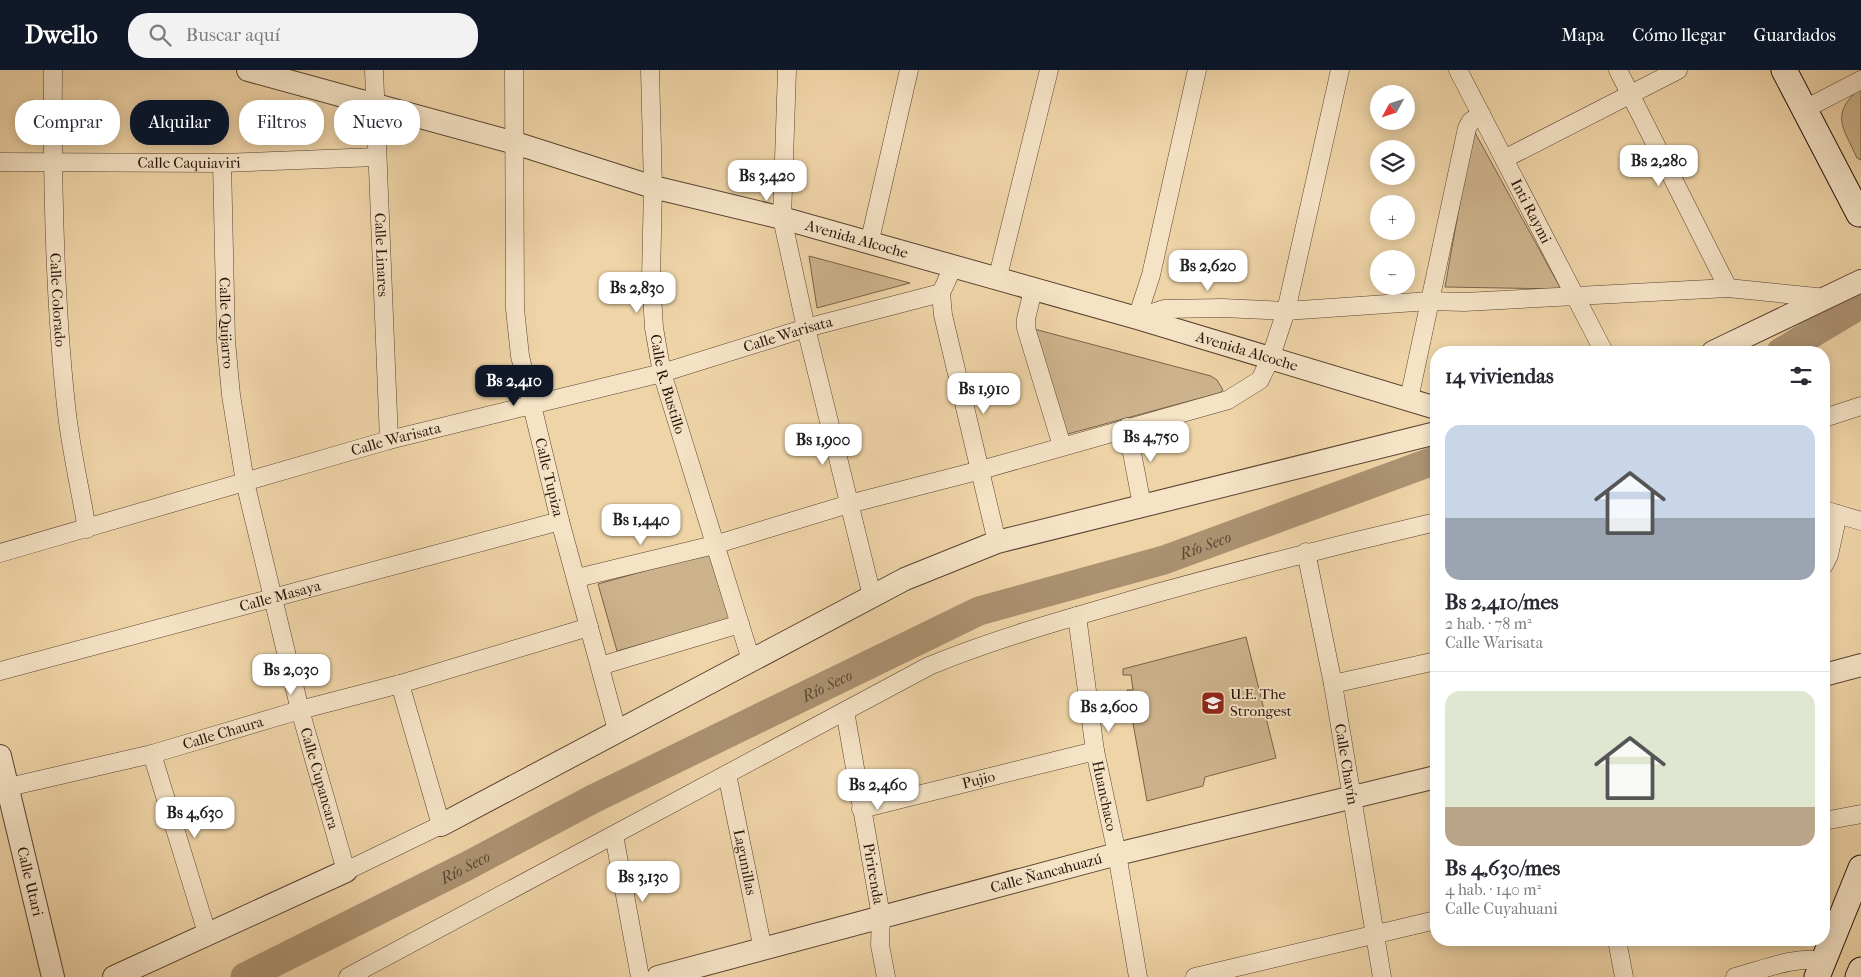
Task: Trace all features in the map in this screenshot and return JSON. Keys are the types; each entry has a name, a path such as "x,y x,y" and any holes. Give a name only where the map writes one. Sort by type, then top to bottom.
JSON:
{"main road":[{"path":"1784,70 1860,215"},
{"path":"1821,969 1861,868"},
{"path":"1858,977 1861,970"}],"street":[{"name":"Calle Colorado","path":"53,70 52,161 56,265 66,407 87,529"},
{"name":"Avenida Alcoche","path":"248,70 357,100"},
{"name":"Calle Linares","path":"374,70 375,100"},
{"name":"Calle Tupiza","path":"514,70 515,310 520,356 560,521 617,730"},
{"name":"Calle R. Bustillo","path":"650,70 653,187 651,278 654,328 662,373 751,660"},
{"path":"788,70 782,218 806,328 872,596"},
{"path":"869,244 910,70"},
{"path":"997,280 1049,70"},
{"path":"1137,318 1151,275 1197,70"},
{"path":"576,578 714,545 849,504 981,470 1127,427 1228,400 1260,380 1270,359 1286,311 1340,70"},
{"name":"Inti Raymi","path":"1458,70 1601,346"},
{"path":"1618,70 1728,288"},
{"path":"1504,159 1678,70"},
{"path":"1804,109 1861,80"},
{"path":"1409,399 1467,128 1471,121 1481,114"},
{"name":"Avenida Alcoche","path":"420,117 515,143 653,187 782,218 1137,318 1430,406"},
{"name":"Calle Linares","path":"376,145 389,440"},
{"name":"Calle Caquiaviri","path":"0,162 222,163 376,157"},
{"name":"Calle Quijarro","path":"222,163 227,350 231,395 245,482"},
{"path":"954,267 941,293 943,315 997,542"},
{"path":"1726,346 1861,280"},
{"path":"1137,318 1164,309 1222,308 1286,311 1430,302 1464,302 1728,288 1826,298"},
{"path":"1033,290 1026,319 1026,328 1062,446"},
{"name":"Calle Warisata","path":"0,553 389,440 662,373 806,328 941,293"},
{"path":"1830,416 1861,406"},
{"path":"1127,427 1142,505"},
{"path":"114,977 346,871 441,825 905,579 997,542 1430,434"},
{"name":"Calle Cupancara","path":"245,482 300,710 346,871"},
{"path":"1830,534 1831,512 1861,521"},
{"name":"Calle Masaya","path":"0,671 274,596 560,521"},
{"path":"352,976 929,666 980,645 1077,616 1306,552 1430,523"},
{"name":"Calle Chavín","path":"1306,552 1333,684 1382,977"},
{"name":"Huanchaco","path":"1077,616 1096,751 1117,854 1138,977"},
{"path":"600,666 740,624"},
{"name":"Calle Chaura","path":"4,788 152,754 300,710 400,684 589,627"},
{"path":"1333,684 1430,662"},
{"path":"1830,673 1861,665"},
{"path":"400,684 441,825"},
{"name":"Pirirenda","path":"845,711 881,916 880,945 886,977"},
{"name":"Pujio","path":"861,809 1096,751"},
{"path":"152,754 207,933"},
{"name":"Calle Utari","path":"0,756 4,788 53,977"},
{"name":"Lagunillas","path":"727,774 763,950"},
{"name":"Calle Ñancahuazú","path":"658,977 1117,854 1430,778"},
{"path":"1830,820 1861,814"},
{"path":"614,835 640,977"},
{"path":"1195,977 1430,921"},
{"path":"1618,946 1624,977"},
{"path":"1736,977 1798,961 1821,969"}],"shaded area":[{"path":"1861,87 1861,160 1857,158 1847,137 1842,121 1842,113 1845,105"},
{"path":"1473,129 1561,289 1445,287"},
{"path":"809,256 910,283 817,308"},
{"path":"1034,329 1211,376 1217,380 1223,390 1219,393 1064,435"},
{"path":"712,552 732,619 617,651 598,584"},
{"path":"1246,637 1276,758 1205,777 1203,786 1147,801 1127,690 1133,690 1131,675 1123,675 1123,669"}],"waterway":[{"name":"Río Seco","path":"1791,346 1861,304"},
{"name":"Río Seco","path":"245,977 467,866 593,799 979,611 1164,560 1430,462"}],"place":[{"name":"U.E. The Strongest","path":"1213,703"}]}
